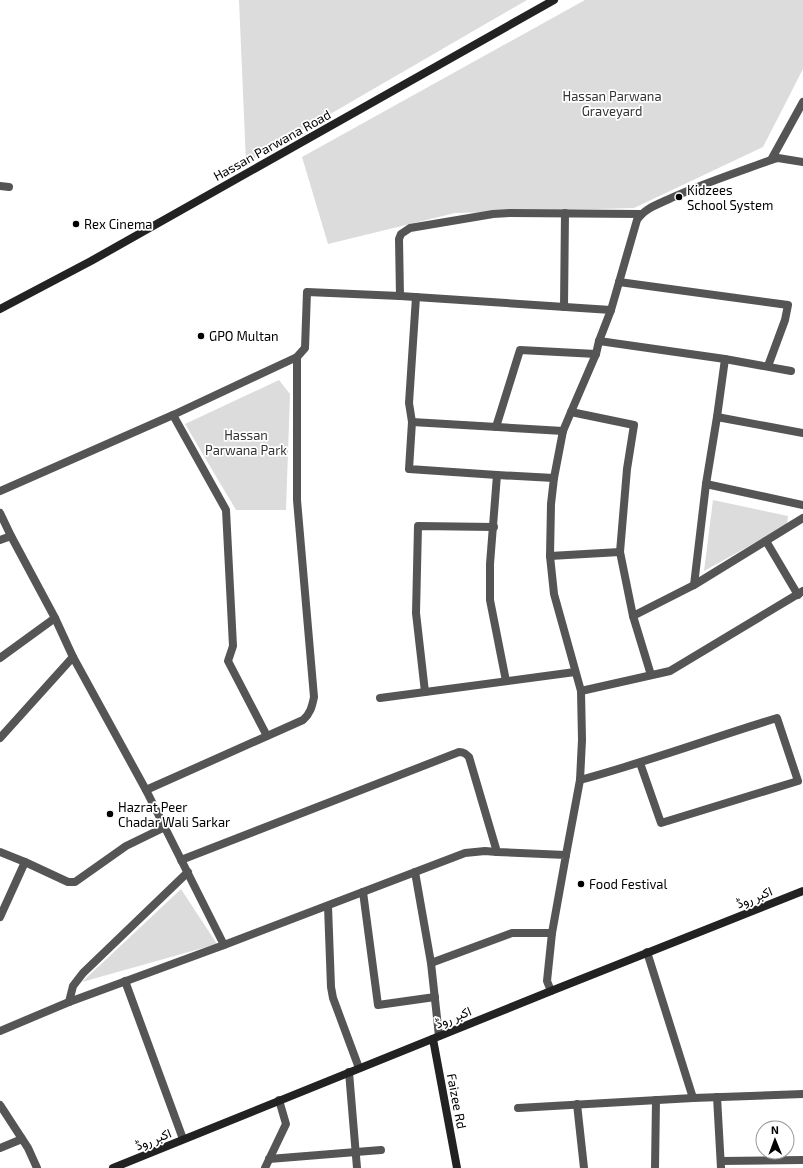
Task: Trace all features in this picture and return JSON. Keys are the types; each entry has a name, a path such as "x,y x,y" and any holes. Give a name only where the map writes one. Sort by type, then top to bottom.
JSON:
{"main road":[{"name":"Hassan Parwana Road","path":"0,309 91,261 554,0"},
{"name":"اکبر روڈ","path":"113,1168 551,990 803,891"},
{"name":"Faizee Rd","path":"436,1037 457,1168"}],"street":[{"path":"771,160 803,102"},
{"path":"551,990 547,981 552,933 580,780 582,740 581,691 554,594 550,556 551,504 554,478 564,431 596,354 599,341 612,310 637,220 641,214 689,189 771,160 778,158 803,162"},
{"path":"0,186 9,187"},
{"path":"400,296 399,239 401,234 410,228 493,214 529,212 641,214"},
{"path":"564,307 565,213"},
{"path":"619,282 788,305 785,320 768,366"},
{"path":"0,491 173,415 297,357 305,348 308,292 400,296 612,310"},
{"path":"416,297 409,402 412,422 409,470 554,478"},
{"path":"599,341 791,370"},
{"path":"496,427 520,350 596,354"},
{"path":"146,790 303,720 310,713 314,697 297,500 297,357"},
{"path":"694,584 706,484 725,359"},
{"path":"571,412 634,425 626,469 620,552 633,616 651,676"},
{"path":"173,415 226,510 233,646 228,660 267,736"},
{"path":"717,417 803,433"},
{"path":"412,422 564,431"},
{"path":"497,475 490,564 490,600 506,681"},
{"path":"706,484 803,505"},
{"path":"0,513 55,618 73,657 146,790 224,945"},
{"path":"633,616 694,584 803,518"},
{"path":"425,692 416,613 418,526 494,527"},
{"path":"0,540 11,536"},
{"path":"581,691 670,671 801,593 766,541"},
{"path":"550,556 620,552"},
{"path":"0,658 55,618"},
{"path":"0,738 73,657"},
{"path":"380,698 575,672"},
{"path":"580,780 640,763 777,718 798,781 660,823 640,763"},
{"path":"181,860 455,752 463,752 469,757 497,852"},
{"path":"0,852 72,883 126,846 165,827"},
{"path":"0,1031 69,1002 328,906 465,853 485,851 566,855"},
{"path":"0,917 25,862"},
{"path":"69,1002 73,986 83,973 188,872"},
{"path":"415,872 431,963 435,997 436,1037"},
{"path":"363,892 378,1006 435,997"},
{"path":"328,906 331,987 333,998 360,1068"},
{"path":"431,963 512,933 552,933"},
{"path":"647,952 693,1098"},
{"path":"125,981 183,1139"},
{"path":"349,1072 357,1168"},
{"path":"518,1108 693,1098 803,1094"},
{"path":"717,1097 721,1165 803,1160"},
{"path":"265,1168 286,1124 279,1100"},
{"path":"655,1168 656,1100"},
{"path":"577,1104 584,1168"},
{"path":"0,1105 28,1148 37,1168"},
{"path":"0,1148 22,1139"},
{"path":"269,1159 381,1150"}],"green space":[{"path":"239,0 527,0 246,163"},
{"name":"Hassan Parwana Graveyard","path":"585,0 803,0 803,69 763,147 634,208 455,213 328,244 302,157"},
{"name":"Hassan Parwana Park","path":"279,380 290,394 286,510 236,510 185,424"},
{"path":"713,500 788,516 787,525 704,571"},
{"path":"181,889 217,944 82,982"}],"place":[{"name":"Kidzees School System","path":"679,197"},
{"name":"Rex Cinema","path":"76,224"},
{"name":"GPO Multan","path":"201,336"},
{"name":"Hazrat Peer Chadar Wali Sarkar","path":"110,814"},
{"name":"Food Festival","path":"581,884"}]}
